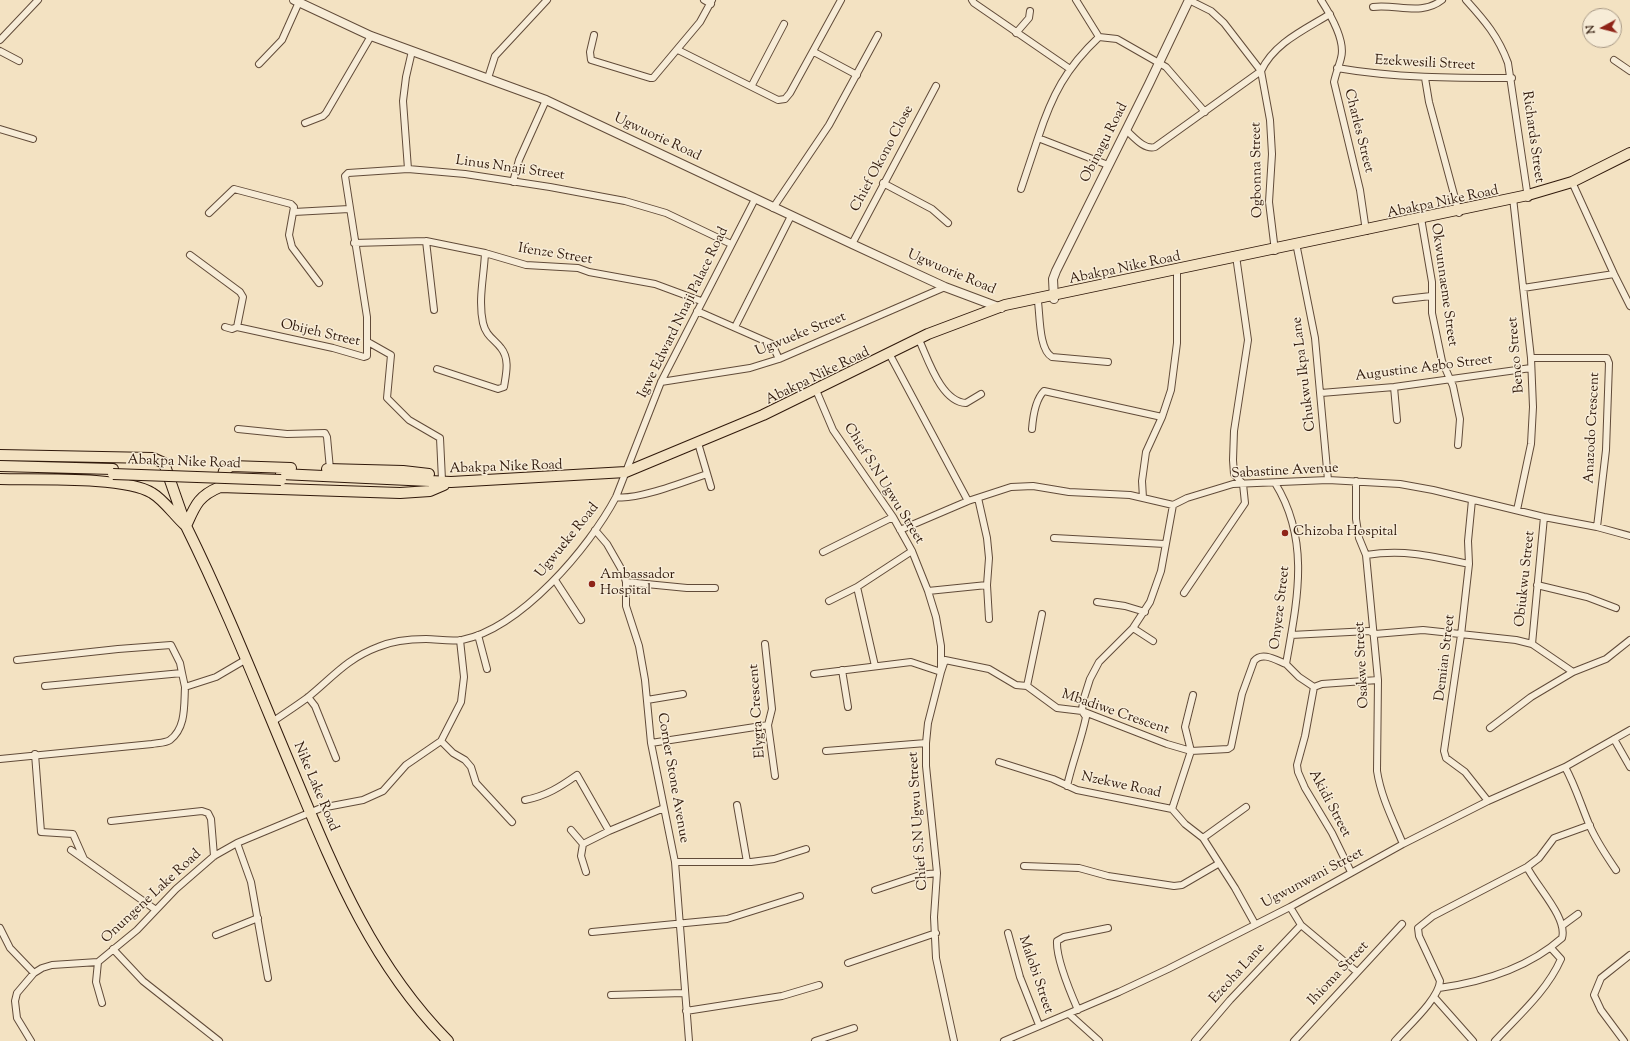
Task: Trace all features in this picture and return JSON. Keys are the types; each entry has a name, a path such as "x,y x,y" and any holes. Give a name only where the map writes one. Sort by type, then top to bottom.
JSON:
{"main road":[{"name":"Abakpa Nike Road","path":"1573,184 1630,153"},
{"name":"Abakpa Nike Road","path":"817,392 928,334 1002,308 1528,197 1573,184 1630,157"},
{"name":"Abakpa Nike Road","path":"0,471 113,472 281,477 392,485 443,482 515,483 624,478 817,392 932,336 1002,308 1038,302 1054,296"},
{"name":"Nike Lake Road","path":"0,455 110,459 153,458 164,463 186,526 351,904 376,949 415,1003 448,1041"},
{"name":"Abakpa Nike Road","path":"0,466 113,472"},
{"path":"0,479 105,482 135,486 152,493 186,526 201,497 220,487 400,493 430,491 443,482 431,474 404,471 231,466 224,471 220,487"}],"street":[{"path":"488,78 495,56 547,0"},
{"path":"594,35 590,52 591,60 653,78 700,22 712,2 704,0"},
{"path":"678,50 752,85 778,100 785,99 814,52 841,0"},
{"path":"972,0 1016,34 1070,69"},
{"path":"1076,0 1099,38"},
{"name":"Obinagu Road","path":"1054,296 1053,279 1056,270 1189,0"},
{"name":"Ogbonna Street","path":"1189,0 1216,15 1261,71 1270,120 1272,154 1269,188 1271,224 1275,250"},
{"name":"Charles Street","path":"1321,0 1339,33 1342,57 1337,68 1334,82 1336,96 1355,165 1366,231"},
{"path":"1373,7 1383,6 1424,9 1434,7 1442,0"},
{"name":"Richards Street","path":"1466,0 1488,24 1502,44 1512,78 1528,197"},
{"path":"0,40 34,1"},
{"path":"259,64 282,40 296,1"},
{"name":"Ugwuorie Road","path":"296,1 371,36 546,100 773,208 945,287 1002,308"},
{"path":"1016,34 1029,18 1030,11"},
{"path":"1126,130 1150,148 1155,147 1261,71 1266,60 1278,46 1330,14"},
{"path":"752,85 784,24"},
{"path":"773,208 829,125 878,35"},
{"path":"305,123 323,116 326,113 371,36"},
{"path":"1021,189 1053,96 1083,52 1099,38 1117,38 1159,62 1166,67 1205,112"},
{"path":"0,51 19,61"},
{"path":"408,169 403,101 406,77 412,51"},
{"path":"814,52 857,75"},
{"path":"1614,60 1630,71"},
{"name":"Ezekwesili Street","path":"1337,68 1363,73 1425,78 1512,78"},
{"path":"1425,78 1429,102 1458,212"},
{"name":"Chief Okono Close","path":"852,244 883,183 936,86"},
{"path":"513,182 519,160 546,100"},
{"path":"0,129 34,139"},
{"path":"1038,138 1108,165"},
{"name":"Linus Nnaji Street","path":"354,243 346,174 408,169 465,174 550,187 625,201 666,213 731,244"},
{"path":"883,183 932,209 948,223"},
{"path":"1573,184 1630,306"},
{"path":"209,212 234,189 291,204 294,207 289,236 292,247 319,283"},
{"name":"Igwe Edward Nnaji Palace Road","path":"624,478 660,382 755,199"},
{"name":"Benco Street","path":"1513,200 1531,358 1533,407 1531,444 1517,510"},
{"path":"294,212 349,210"},
{"path":"735,327 791,216"},
{"name":"Okwunnaeme Street","path":"1421,220 1432,282 1432,313 1442,361 1453,386 1460,419 1458,445"},
{"path":"426,241 434,310"},
{"name":"Ifenze Street","path":"354,243 426,241 485,253 526,265 578,268 589,272 655,284 701,301"},
{"name":"Obijeh Street","path":"225,328 232,329 237,327 333,348 364,357 368,354 367,317 354,243"},
{"name":"Chukwu Ikpa Lane","path":"1296,245 1315,338 1328,480"},
{"path":"437,368 498,389 504,386 507,371 506,357 501,348 489,336 482,316 480,300 485,253"},
{"path":"190,255 240,292 243,298 237,327"},
{"path":"1184,594 1217,542 1246,503 1243,484 1234,474 1233,460 1234,431 1248,340 1237,258"},
{"path":"1143,498 1142,482 1146,452 1162,417 1171,390 1177,342 1177,270"},
{"path":"1523,288 1614,274"},
{"name":"Ugwueke Street","path":"660,382 750,368 779,359 945,287"},
{"path":"1396,300 1431,296"},
{"path":"1038,302 1043,343 1048,355 1052,357 1108,362"},
{"path":"697,311 772,344 779,359"},
{"path":"368,342 391,355 387,398 409,420 440,438 443,482"},
{"path":"920,342 930,366 945,391 954,400 966,403 981,394"},
{"path":"891,357 968,501"},
{"name":"Anazodo Crescent","path":"1531,358 1607,358 1609,363 1606,450 1597,527"},
{"name":"Augustine Agbo Street","path":"1321,393 1394,387 1449,378 1531,368"},
{"path":"1394,387 1397,420"},
{"path":"1032,428 1033,416 1040,395 1044,391 1162,417"},
{"name":"Chief S.N Ugwu Street","path":"817,392 833,430 893,517 912,551 928,591 936,617 941,646 941,672 926,743 926,766 937,872 934,917 936,933 936,958 954,1041"},
{"path":"238,429 287,434 325,433 328,437 330,470"},
{"path":"699,445 711,487"},
{"path":"616,497 622,498 644,494 707,474"},
{"name":"Ugwueke Road","path":"272,722 308,697 331,676 352,660 379,646 401,641 426,639 460,640 478,635 504,621 555,580 608,512 624,478"},
{"name":"Sabastine Avenue","path":"1173,505 1187,498 1233,484 1328,480 1356,481 1400,484 1597,527 1630,536"},
{"name":"Osakwe Street","path":"1356,481 1356,519 1359,538 1366,555 1375,634 1378,680 1377,771 1388,810 1403,844"},
{"name":"Onyeze Street","path":"1231,747 1242,694 1254,661 1263,655 1286,664 1291,635 1299,560 1298,545 1280,491 1275,483"},
{"path":"900,530 968,501 1011,487 1033,486 1069,492 1130,495 1173,505 1156,589 1145,612 1133,628 1099,662 1090,679 1083,701 1082,712 1086,717 1071,764 1067,786"},
{"path":"978,498 987,538 989,558 987,585 989,619"},
{"name":"Demian Street","path":"1472,500 1468,541 1469,564 1461,635 1444,755 1465,772 1488,800"},
{"name":"Obiukwu Street","path":"1532,644 1544,516"},
{"path":"823,552 893,517"},
{"name":"Corner Stone Avenue","path":"595,530 607,544 623,572 626,582 626,606 639,646 647,700 651,743 675,862 684,993 689,1041"},
{"path":"1054,538 1165,544"},
{"path":"829,600 857,587 912,551"},
{"path":"1366,555 1388,552 1419,554 1469,564"},
{"path":"555,580 581,620"},
{"path":"626,582 687,588 715,588"},
{"path":"928,591 987,585"},
{"path":"1537,585 1587,597 1616,608"},
{"path":"857,587 875,666"},
{"path":"1097,602 1125,606 1145,612"},
{"path":"1027,686 1042,614"},
{"path":"1133,628 1153,642"},
{"path":"1291,635 1369,631 1375,634 1423,630 1499,638 1532,644 1573,672"},
{"path":"478,635 487,669"},
{"path":"460,640 464,677 461,702 442,741 453,753 465,760 471,767 476,783 512,822"},
{"path":"1490,728 1520,703 1573,672 1606,659 1630,640"},
{"name":"Elygra Crescent","path":"765,644 772,709 768,725 775,776"},
{"path":"0,759 35,754 100,750 169,741 178,730 183,720 185,687 180,664 171,645 17,660"},
{"path":"185,687 216,677 245,660"},
{"name":"Mbadiwe Crescent","path":"941,672 945,660 990,669 1016,685 1027,686 1057,708 1082,712 1134,733 1191,751 1220,750 1231,747"},
{"path":"814,674 912,662 941,672"},
{"path":"1286,664 1299,677 1314,687 1322,684 1378,680"},
{"path":"842,670 848,707"},
{"path":"45,686 182,673"},
{"name":"Akidi Street","path":"1314,687 1305,736 1297,765 1298,772 1305,788 1332,833 1351,872"},
{"path":"647,700 683,694"},
{"path":"1172,809 1191,751 1185,727 1193,695"},
{"path":"308,697 315,706 336,758"},
{"path":"651,743 768,725"},
{"name":"Ugwunwani Street","path":"1004,1041 1069,1014 1148,978 1290,907 1351,872 1488,800 1565,767 1630,730"},
{"path":"1614,739 1630,767"},
{"name":"Onungene Lake Road","path":"98,962 138,930 197,869 214,856 237,843 321,808 363,800 383,790 406,765 442,741"},
{"path":"826,751 926,743"},
{"path":"35,754 41,832 73,834 84,859"},
{"name":"Nzekwe Road","path":"999,762 1053,779 1067,786 1106,797 1172,809 1185,824 1203,838 1218,864 1235,888 1255,924"},
{"path":"1565,767 1573,781 1590,826 1601,848 1616,870"},
{"path":"526,800 540,797 557,790 577,775 609,831"},
{"path":"737,806 747,862"},
{"path":"1203,838 1246,807"},
{"path":"583,844 609,831 664,808"},
{"path":"111,821 202,811 208,813 211,819 214,856"},
{"path":"1395,1041 1434,997 1439,988 1440,981 1419,936 1418,928 1433,916 1528,867 1539,858 1554,838 1590,826"},
{"path":"571,830 583,844"},
{"path":"237,843 251,882 258,918 258,930 268,978"},
{"path":"583,844 581,856 586,872"},
{"path":"675,862 747,862 774,859 806,849"},
{"path":"71,850 156,910"},
{"path":"1024,866 1079,868 1108,876 1174,886 1182,885 1218,864"},
{"path":"1439,988 1482,980 1499,974 1551,948 1562,938 1563,925 1532,877 1528,867"},
{"path":"875,890 920,875 937,872"},
{"path":"592,932 727,919 800,896"},
{"path":"1290,907 1301,925 1357,972"},
{"path":"1563,925 1578,914"},
{"path":"216,935 258,918"},
{"name":"Ihioma Street","path":"1294,1041 1402,924"},
{"name":"Ezeoha Lane","path":"1195,1041 1230,1000 1301,925"},
{"path":"0,928 10,948 34,973"},
{"path":"1078,1010 1071,995 1057,950 1057,941 1064,937 1108,928"},
{"path":"848,963 936,933"},
{"name":"Malobi Street","path":"1008,933 1020,977 1039,1026"},
{"path":"1495,1041 1543,989 1554,972 1561,959 1551,948"},
{"path":"113,949 143,981 219,1041"},
{"path":"1624,1041 1594,995 1601,978 1630,955"},
{"path":"31,1041 17,1018 14,1001 17,993 34,973 42,968 98,962 96,982 102,1003"},
{"path":"686,1011 782,996 819,985"},
{"path":"611,995 684,993"},
{"path":"1434,997 1473,1041"},
{"path":"1069,1014 1099,1041"},
{"path":"815,1041 854,1028"}],"place":[{"name":"Chizoba Hospital","path":"1285,533"},
{"name":"Ambassador Hospital","path":"592,584"}]}
